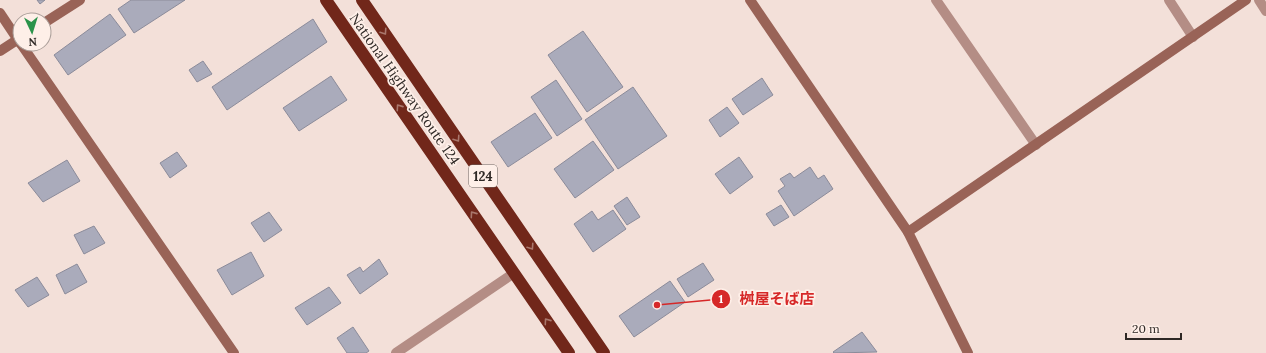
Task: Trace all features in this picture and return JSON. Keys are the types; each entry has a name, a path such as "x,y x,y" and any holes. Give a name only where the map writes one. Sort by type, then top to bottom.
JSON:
{"highway":[{"name":"National Highway Route 124","path":"326,0 569,353"},
{"name":"National Highway Route 124","path":"362,0 604,353"}],"street":[{"path":"52,18 80,0"},
{"path":"750,0 908,232 968,353"},
{"path":"936,0 1036,145"},
{"path":"1169,0 1193,37"},
{"path":"908,232 1246,0"},
{"path":"1258,0 1266,11"},
{"path":"0,13 12,30"},
{"path":"0,51 12,45"},
{"path":"28,52 234,353"},
{"path":"396,353 514,273"}],"building":[{"path":"37,0 45,0 40,4"},
{"path":"131,0 185,0 134,33 118,9"},
{"path":"110,14 126,35 68,75 54,55"},
{"path":"313,19 327,42 227,110 212,87"},
{"path":"583,31 623,87 587,112 548,55"},
{"path":"203,61 212,74 197,82 189,70"},
{"path":"331,76 347,100 299,131 283,108"},
{"path":"762,78 773,95 743,115 732,99"},
{"path":"556,80 582,119 557,136 531,97"},
{"path":"633,87 667,136 618,169 585,120"},
{"path":"727,107 739,123 720,137 709,120"},
{"path":"535,113 552,138 508,167 491,142"},
{"path":"593,141 614,170 575,198 554,169"},
{"path":"177,152 187,166 170,178 160,163"},
{"path":"739,157 753,177 730,194 715,174"},
{"path":"67,160 80,181 43,202 28,183"},
{"path":"810,167 818,179 824,175 833,189 794,216 778,191 785,186 780,179 790,173 794,178"},
{"path":"627,197 640,217 627,225 614,206"},
{"path":"781,205 789,217 774,226 766,214"},
{"path":"613,210 626,229 593,252 574,224 592,211 598,220"},
{"path":"269,212 282,230 264,242 251,223"},
{"path":"94,226 105,243 84,254 74,235"},
{"path":"251,252 264,276 232,295 217,270"},
{"path":"379,259 388,274 360,294 347,275 360,267 363,272"},
{"path":"703,263 714,280 688,297 677,279"},
{"path":"77,264 87,282 65,294 56,275"},
{"path":"37,277 49,295 28,307 15,290"},
{"path":"670,281 685,302 634,337 619,316"},
{"path":"329,287 341,303 307,325 295,308"},
{"path":"353,327 369,351 366,353 347,353 337,338"},
{"path":"862,332 877,352 833,352"}],"place":[{"name":"桝屋そば店","path":"657,305"}]}
